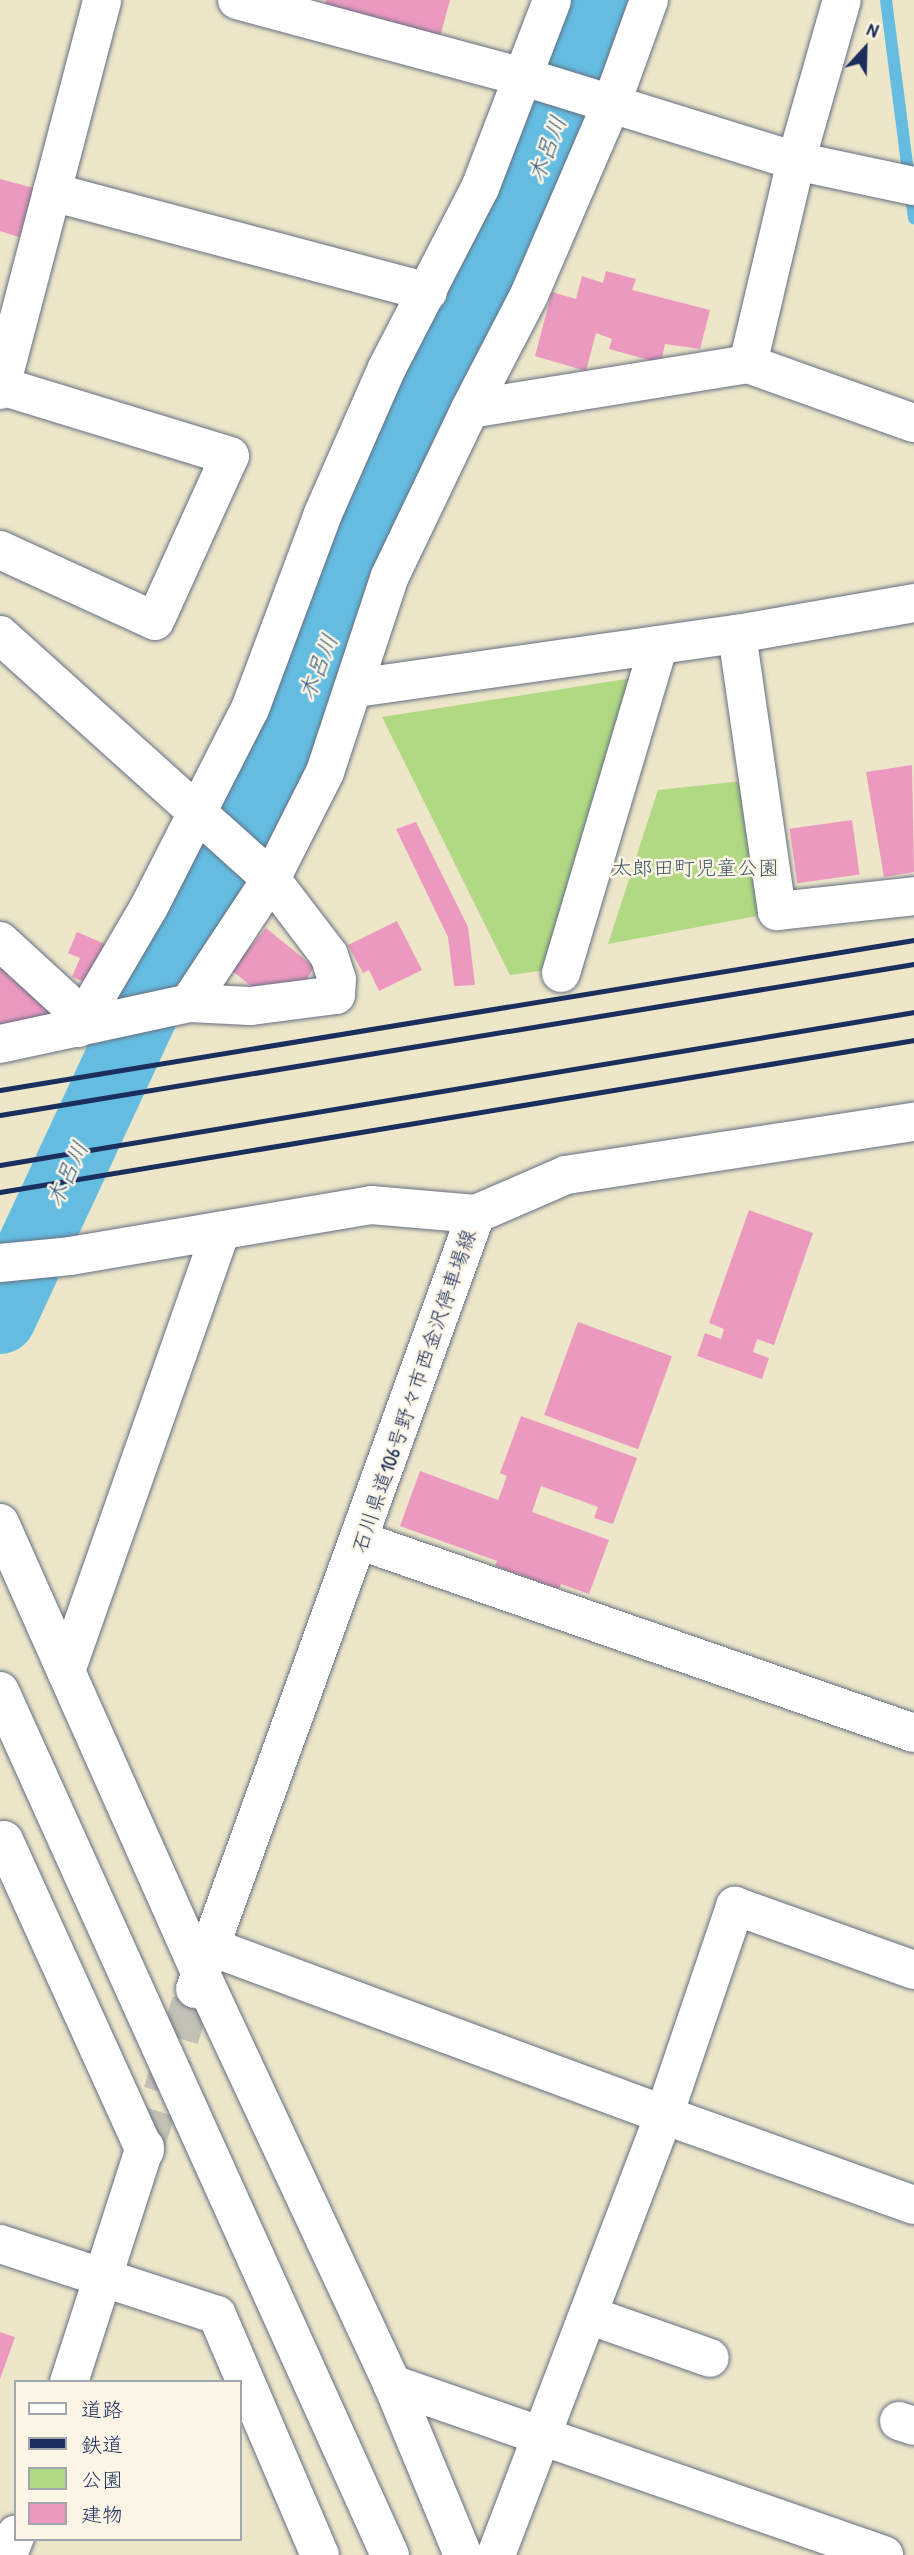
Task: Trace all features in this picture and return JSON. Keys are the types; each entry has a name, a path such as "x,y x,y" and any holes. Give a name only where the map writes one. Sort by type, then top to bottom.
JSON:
{"street":[{"path":"0,550 155,621 230,456 1,388 102,0"},
{"path":"237,0 526,78 796,161 900,183"},
{"path":"87,1024 198,818 250,709 317,528 387,368 480,188 526,78 552,0"},
{"path":"183,1005 325,772 356,688 390,576 470,409 529,295 649,0"},
{"path":"748,364 796,161 842,0"},
{"path":"52,192 428,292"},
{"path":"470,409 748,364 914,423"},
{"path":"356,688 737,634 914,603"},
{"path":"737,634 777,911 914,896"},
{"path":"0,635 198,818 265,874 329,955 338,979 336,995 250,1006 183,1005 0,1044"},
{"path":"561,973 659,645"},
{"path":"0,941 87,1024"},
{"name":"石川県道106号野々市西金沢停車場線","path":"202,1969 361,1541 477,1214 566,1175 914,1122"},
{"path":"0,1263 70,1256 371,1205 477,1214"},
{"path":"66,1671 221,1231"},
{"path":"0,1523 392,2384 463,2555"},
{"path":"361,1541 914,1733"},
{"path":"0,1691 390,2555"},
{"path":"1,1842 145,2149 105,2280 70,2380"},
{"path":"496,2555 664,2115 735,1906 914,1970"},
{"path":"202,1969 664,2115 914,2205"},
{"path":"0,2244 217,2315 320,2555"},
{"path":"588,2315 710,2358"},
{"path":"392,2384 884,2555"}],"green space":[{"path":"639,677 547,970 510,975 382,717"},
{"name":"太郎田町児童公園","path":"743,781 762,915 608,944 658,790"}],"building":[{"path":"326,0 450,0 440,37 325,6"},
{"path":"0,179 34,188 19,237 0,231"},
{"path":"606,271 636,279 632,290 710,310 700,349 665,344 662,358 656,362 609,349 612,339 596,333 586,371 535,356 552,292 576,299 582,276 603,283"},
{"path":"912,765 914,872 884,877 866,772"},
{"path":"852,820 860,874 797,883 790,829"},
{"path":"416,822 468,927 475,985 454,986 448,937 396,829"},
{"path":"397,921 422,970 379,991 369,970 363,973 348,945"},
{"path":"266,928 314,967 303,986 294,981 284,995 266,983 259,992 231,970"},
{"path":"77,932 105,944 88,983 72,977 80,958 68,953"},
{"path":"0,965 57,1018 0,1031"},
{"path":"749,1210 813,1233 774,1345 757,1339 753,1352 769,1358 762,1379 697,1356 705,1333 721,1339 724,1329 709,1323"},
{"path":"578,1322 672,1356 638,1449 544,1415"},
{"path":"521,1416 637,1458 613,1524 594,1518 598,1507 541,1486 532,1512 609,1540 589,1594 561,1584 559,1589 495,1566 497,1561 400,1526 420,1471 498,1500 507,1476 500,1473"},
{"path":"0,2332 15,2337 0,2379"}],"waterway":[{"name":"木呂川","path":"0,1318 173,947 212,876 269,790 429,385 538,178 603,0"},
{"path":"886,0 914,218"}],"tunnel":[{"path":"145,2147 195,1989"}],"railway":[{"path":"0,1090 914,940"},
{"path":"0,1115 914,964"},
{"path":"0,1165 914,1012"},
{"path":"0,1192 914,1040"}]}
